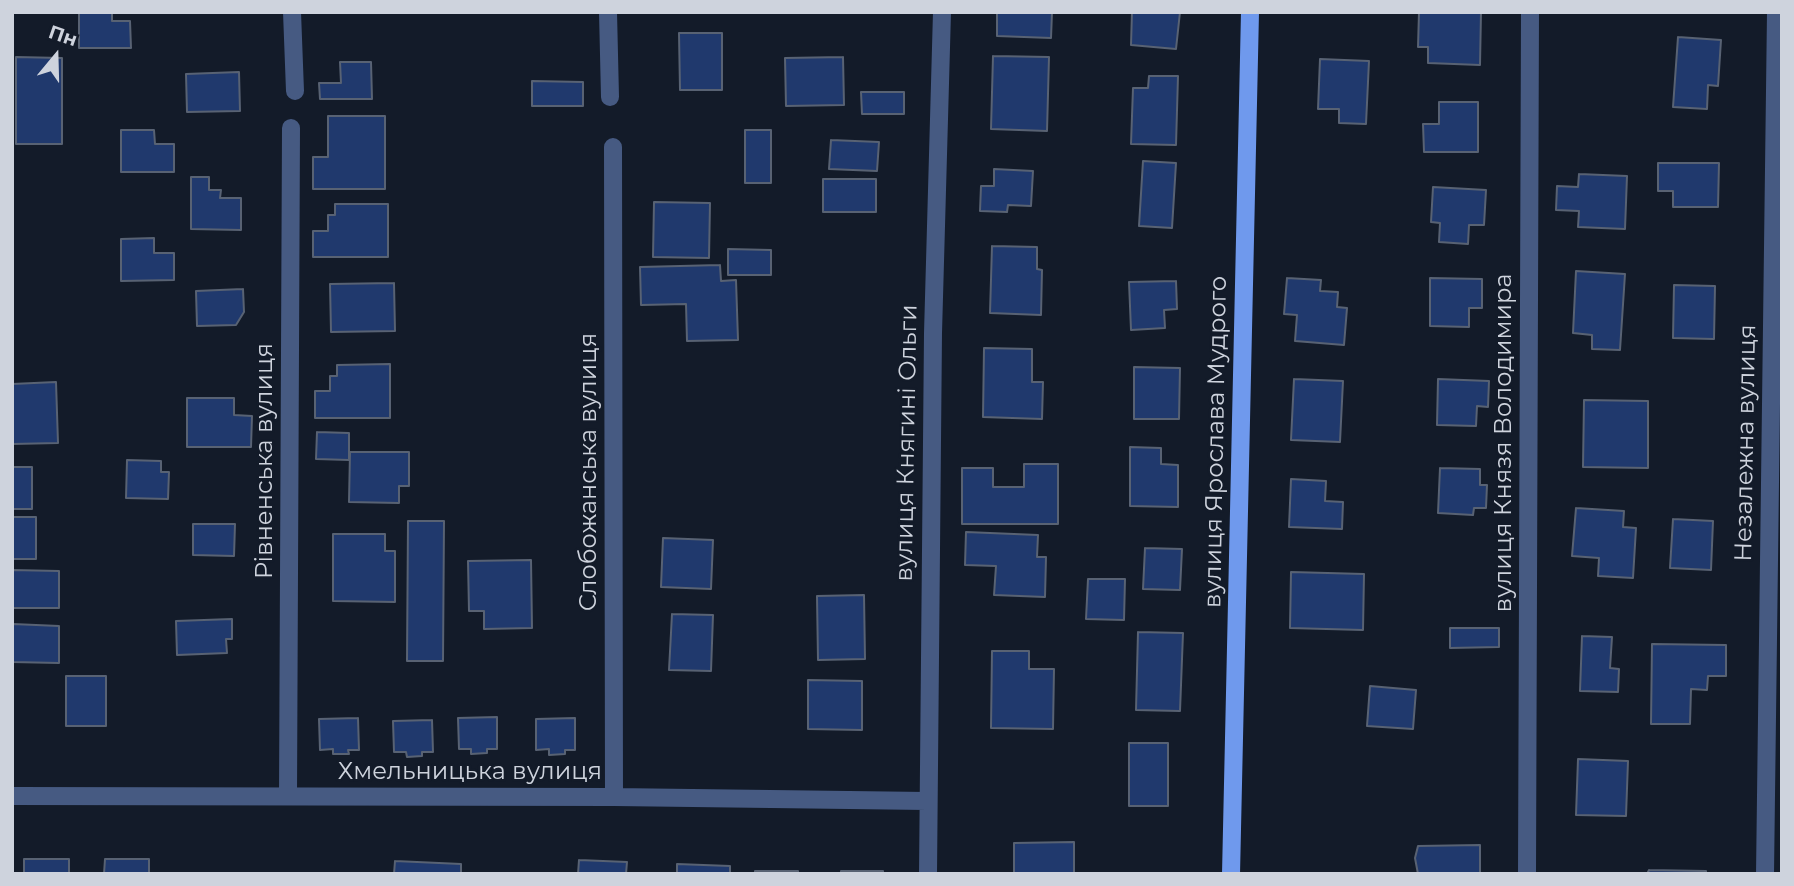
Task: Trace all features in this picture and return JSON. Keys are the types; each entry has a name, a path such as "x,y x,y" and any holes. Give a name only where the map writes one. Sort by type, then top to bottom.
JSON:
{"main road":[{"name":"вулиця Ярослава Мудрого","path":"1231,874 1250,12"}],"street":[{"path":"292,12 295,91"},
{"path":"608,12 610,97"},
{"name":"вулиця Княгині Ольги","path":"928,874 927,801 942,12"},
{"name":"вулиця Князя Володимира","path":"1527,874 1530,12"},
{"name":"Незалежна вулиця","path":"1765,874 1776,12"},
{"name":"Рівненська вулиця","path":"288,795 291,128"},
{"name":"Слобожанська вулиця","path":"613,146 614,797"},
{"name":"Хмельницька вулиця","path":"12,796 288,795 927,801"}],"building":[{"path":"79,12 112,12 112,21 130,21 131,48 79,48"},
{"path":"997,12 1052,12 1051,38 997,36"},
{"path":"1132,12 1180,12 1176,49 1131,45"},
{"path":"1419,12 1481,12 1480,65 1428,63 1428,47 1418,47"},
{"path":"679,33 722,33 722,90 680,90"},
{"path":"1678,37 1721,40 1718,86 1708,85 1707,109 1673,107"},
{"path":"993,56 1049,57 1047,131 991,129"},
{"path":"16,57 62,58 62,144 16,144"},
{"path":"843,57 844,105 786,106 785,58"},
{"path":"1320,59 1369,61 1366,124 1339,123 1339,109 1318,109"},
{"path":"340,62 371,62 372,99 320,99 319,83 341,83"},
{"path":"239,72 240,111 187,112 186,74"},
{"path":"1149,76 1178,76 1176,145 1131,144 1133,88 1148,88"},
{"path":"532,81 583,82 583,106 532,106"},
{"path":"861,92 904,92 904,114 862,114"},
{"path":"1439,102 1478,102 1478,152 1424,152 1423,124 1439,124"},
{"path":"328,116 385,116 385,189 313,189 313,157 328,157"},
{"path":"121,130 154,130 155,144 174,144 174,172 121,172"},
{"path":"745,130 771,130 771,183 745,183"},
{"path":"831,140 879,142 877,171 829,169"},
{"path":"1143,161 1176,163 1172,228 1139,226"},
{"path":"1658,163 1719,163 1718,207 1673,207 1673,191 1658,191"},
{"path":"994,169 1033,171 1031,206 1008,205 1007,212 980,211 981,186 994,186"},
{"path":"1579,174 1627,176 1625,229 1578,227 1579,211 1556,210 1557,186 1578,187"},
{"path":"191,177 209,177 209,190 221,190 220,198 241,198 241,230 191,229"},
{"path":"823,179 876,179 876,212 823,212"},
{"path":"1433,187 1486,190 1484,225 1469,225 1468,244 1439,242 1440,223 1431,222"},
{"path":"654,202 710,203 709,258 653,257"},
{"path":"335,204 388,204 388,257 313,257 313,231 328,231 328,215 335,215"},
{"path":"154,238 154,253 174,253 174,280 121,281 121,239"},
{"path":"992,246 1037,247 1037,269 1042,270 1041,315 990,313"},
{"path":"728,249 771,250 771,275 728,275"},
{"path":"720,265 721,281 736,280 738,340 687,341 686,304 641,305 640,267"},
{"path":"1576,271 1625,274 1620,350 1592,349 1592,335 1573,333"},
{"path":"1287,278 1321,280 1320,291 1338,292 1337,307 1347,308 1344,345 1295,341 1297,315 1284,314"},
{"path":"1430,278 1482,279 1482,308 1469,308 1469,327 1430,326"},
{"path":"1176,281 1177,309 1164,310 1165,328 1131,330 1129,282"},
{"path":"394,283 395,331 331,332 330,284"},
{"path":"1674,285 1715,286 1714,339 1673,338"},
{"path":"243,289 244,312 236,325 197,326 196,291"},
{"path":"984,348 1032,349 1032,382 1043,382 1042,419 983,417"},
{"path":"390,364 390,418 315,418 315,391 330,391 330,376 337,376 337,365"},
{"path":"1134,367 1180,368 1179,419 1134,419"},
{"path":"1294,379 1343,381 1340,442 1291,440"},
{"path":"1438,379 1489,381 1488,407 1477,406 1476,426 1437,425"},
{"path":"56,382 58,443 12,444 12,384"},
{"path":"187,398 234,398 234,415 252,416 251,447 187,447"},
{"path":"1584,400 1648,401 1648,468 1583,467"},
{"path":"317,432 349,433 349,460 316,459"},
{"path":"1130,447 1161,448 1161,464 1178,465 1178,507 1130,506"},
{"path":"350,452 409,452 409,486 399,486 399,503 349,502"},
{"path":"127,460 161,461 161,472 169,472 168,499 126,498"},
{"path":"1024,464 1058,464 1058,524 962,524 962,468 993,468 993,487 1024,487"},
{"path":"12,467 32,467 32,509 12,509"},
{"path":"1440,468 1480,469 1480,485 1487,485 1486,508 1474,508 1473,515 1438,513"},
{"path":"1291,479 1326,481 1325,501 1343,502 1342,529 1289,527"},
{"path":"1576,508 1624,511 1623,527 1636,528 1633,578 1598,576 1599,558 1572,556"},
{"path":"12,517 36,517 36,559 12,559"},
{"path":"1673,519 1713,521 1711,570 1670,568"},
{"path":"408,521 444,521 443,661 407,661"},
{"path":"193,524 235,524 234,556 193,555"},
{"path":"966,532 1038,535 1037,557 1046,557 1045,597 994,595 996,566 965,565"},
{"path":"333,534 385,534 385,551 395,551 395,602 333,601"},
{"path":"663,538 713,540 711,589 661,587"},
{"path":"1145,548 1182,549 1180,590 1143,589"},
{"path":"531,560 532,628 484,629 484,611 469,611 468,561"},
{"path":"12,570 59,571 59,608 12,608"},
{"path":"1291,572 1364,574 1363,630 1290,628"},
{"path":"1088,579 1125,579 1124,620 1086,619"},
{"path":"864,595 865,659 818,660 817,596"},
{"path":"672,614 713,615 711,671 669,670"},
{"path":"232,619 232,639 226,639 227,653 177,655 176,621"},
{"path":"13,624 59,626 59,663 12,662"},
{"path":"1450,628 1499,628 1499,647 1450,648"},
{"path":"1138,632 1183,633 1180,711 1136,710"},
{"path":"1582,636 1612,637 1610,668 1619,669 1618,692 1580,691"},
{"path":"1652,644 1726,645 1726,676 1708,676 1707,690 1691,689 1690,724 1651,724"},
{"path":"992,651 1029,651 1029,669 1054,669 1053,729 991,728"},
{"path":"66,676 106,676 106,726 66,726"},
{"path":"808,680 862,681 862,730 808,729"},
{"path":"1370,686 1416,690 1413,729 1367,726"},
{"path":"497,717 497,749 471,754 471,749 459,749 458,718"},
{"path":"358,718 359,750 348,750 349,754 333,754 333,749 320,750 319,719"},
{"path":"575,718 575,750 549,755 549,749 536,750 536,719"},
{"path":"432,720 433,752 407,757 406,752 394,752 393,721"},
{"path":"1129,743 1168,743 1168,806 1129,806"},
{"path":"1578,759 1628,761 1626,816 1576,815"},
{"path":"1074,842 1074,874 1014,874 1014,843"},
{"path":"1480,845 1480,874 1418,874 1415,858 1418,846"},
{"path":"24,859 69,859 69,874 24,874"},
{"path":"105,859 149,859 149,874 104,874"},
{"path":"579,860 627,862 626,874 578,874"},
{"path":"395,861 461,864 461,874 394,874"},
{"path":"677,864 730,866 730,874 677,874"},
{"path":"1649,870 1706,871 1706,874 1647,874"},
{"path":"755,871 798,871 798,874 755,874"},
{"path":"841,871 883,871 883,874 841,874"}]}
